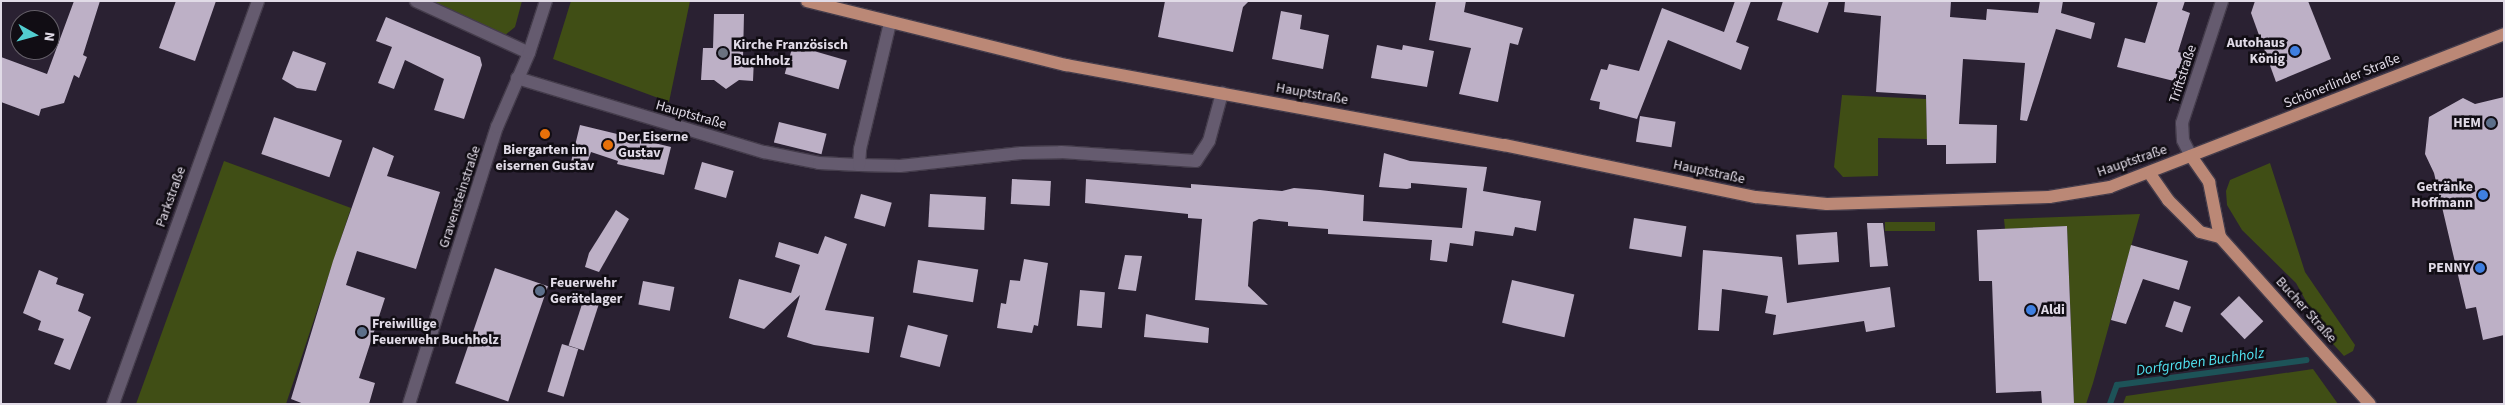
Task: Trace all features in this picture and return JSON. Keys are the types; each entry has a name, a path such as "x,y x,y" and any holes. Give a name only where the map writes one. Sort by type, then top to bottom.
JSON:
{"main road":[{"name":"Hauptstraße","path":"807,1 1001,52 1798,203 2049,197 2110,187 2150,174 2191,156"},
{"name":"Schönerlinder Straße","path":"2191,156 2504,34"},
{"path":"2191,156 2209,182 2220,237"},
{"name":"Bucher Straße","path":"2150,174 2168,200 2200,232 2220,237 2370,404"}],"street":[{"name":"Parkstraße","path":"113,404 258,1"},
{"path":"416,1 529,53"},
{"name":"Gravensteinstraße","path":"410,404 497,127 529,53 546,1"},
{"name":"Triftstraße","path":"2191,156 2183,140 2182,123 2222,1"},
{"path":"859,165 860,149 890,23"},
{"name":"Hauptstraße","path":"517,78 764,152 819,163 900,166 1022,153 1060,152 1196,161 1209,141 1222,93"}],"green space":[{"path":"431,1 522,1 515,27 504,36"},
{"path":"571,1 690,1 669,102 553,59"},
{"path":"1842,95 1926,99 1927,139 1878,138 1878,176 1843,177 1834,167"},
{"path":"224,161 351,208 286,404 136,404"},
{"path":"2270,163 2305,272 2355,345 2353,351 2344,356 2324,334 2296,283 2242,230 2227,205 2226,191 2230,180"},
{"path":"2140,214 2086,404 2074,404 2067,226 2005,229 2004,219"},
{"path":"1885,222 1935,222 1935,231 1885,231"},
{"path":"2313,369 2338,404 2123,404 2126,396"}],"building":[{"path":"74,1 100,1 83,55 87,57 79,78 74,75 64,103 41,109 39,116 1,102 1,57 47,74 52,60 60,60 60,39"},
{"path":"176,1 216,1 195,61 159,48"},
{"path":"1165,1 1249,1 1243,7 1233,52 1158,37"},
{"path":"1436,1 1466,1 1464,12 1523,28 1518,45 1510,43 1498,102 1459,94 1471,48 1429,40"},
{"path":"1735,1 1751,1 1736,42 1749,47 1741,70 1668,40 1637,119 1599,109 1600,102 1590,100 1601,69 1607,70 1609,64 1639,71 1662,8 1724,32"},
{"path":"1783,1 1829,1 1818,33 1777,20"},
{"path":"1845,1 1951,1 1950,17 1986,20 1987,9 2038,13 2040,1 2063,1 2061,13 2095,23 2091,39 2056,29 2027,121 2020,120 2025,63 1963,59 1959,124 1997,125 1996,163 1946,164 1946,145 1927,145 1926,95 1876,92 1881,16 1844,12"},
{"path":"2158,1 2185,1 2182,10 2190,13 2178,52 2186,54 2178,82 2117,67 2125,38 2145,43"},
{"name":"Autohaus König","path":"2255,1 2308,1 2331,59 2276,82 2251,13"},
{"path":"1281,11 1302,15 1300,29 1329,35 1323,69 1272,59"},
{"name":"Kirche Französisch Buchholz","path":"714,14 744,14 743,58 754,58 753,81 739,80 726,89 714,80 701,80 703,48 713,48"},
{"path":"386,17 480,57 482,65 464,119 434,110 444,79 405,60 394,89 378,83 392,47 376,41"},
{"path":"793,45 847,60 839,89 785,74"},
{"path":"1377,45 1402,50 1403,45 1434,51 1427,87 1371,78"},
{"path":"293,51 326,63 316,91 297,88 282,79"},
{"path":"2504,97 2504,335 2483,340 2476,307 2466,309 2434,173 2425,154 2429,117 2463,98 2475,104"},
{"path":"1640,116 1676,122 1671,147 1636,142"},
{"path":"274,117 342,140 329,177 261,154"},
{"path":"779,122 827,134 821,154 774,142"},
{"path":"580,125 671,147 664,175 617,164 618,161 591,152 586,166 571,162"},
{"path":"373,147 394,156 387,176 440,192 416,269 357,251 346,285 385,298 359,378 375,383 369,404 304,404 291,399 333,261"},
{"path":"1384,153 1410,161 1487,167 1483,191 1541,201 1536,231 1515,227 1513,236 1475,231 1473,246 1450,243 1447,262 1430,260 1432,240 1328,234 1328,229 1288,226 1288,222 1259,219 1253,222 1248,286 1268,305 1195,300 1202,219 1188,218 1188,214 1085,203 1086,179 1191,188 1191,184 1282,191 1294,188 1364,195 1363,221 1462,228 1467,188 1411,183 1411,188 1407,189 1379,187"},
{"path":"702,162 734,171 726,198 694,189"},
{"path":"1012,179 1051,181 1050,206 1011,204"},
{"path":"861,194 892,203 885,227 854,218"},
{"path":"930,194 986,197 984,230 928,227"},
{"path":"616,210 629,219 599,272 585,267 589,253"},
{"path":"1634,218 1686,226 1681,257 1629,249"},
{"path":"1867,223 1883,223 1888,266 1870,267"},
{"path":"2067,226 2074,404 2042,404 2041,391 1996,393 1992,281 1979,281 1977,230"},
{"path":"1837,232 1839,262 1798,265 1796,235"},
{"path":"825,236 847,244 825,310 874,317 869,353 814,345 787,337 800,295 764,329 729,318 739,279 791,293 800,265 775,257 779,242 818,254"},
{"path":"2131,245 2188,261 2179,290 2143,279 2126,324 2111,320"},
{"path":"1703,250 1782,257 1787,303 1890,287 1895,327 1866,332 1864,321 1773,335 1776,315 1765,313 1768,296 1722,289 1719,331 1698,330"},
{"path":"1125,255 1142,256 1136,291 1118,289"},
{"path":"1024,259 1048,263 1038,326 1034,325 1032,333 997,328 1001,303 1006,304 1010,280 1020,281"},
{"path":"918,260 978,270 973,302 913,293"},
{"path":"495,268 548,286 508,402 455,383"},
{"path":"39,270 58,278 56,284 84,294 78,311 91,317 70,370 54,364 64,339 38,330 41,321 23,313"},
{"path":"1512,280 1574,294 1564,337 1502,323"},
{"path":"643,281 674,287 670,311 638,305"},
{"path":"1080,290 1105,292 1102,328 1077,326"},
{"path":"2239,296 2263,321 2245,339 2220,314"},
{"path":"584,298 599,303 584,350 569,346"},
{"path":"2174,301 2191,307 2182,332 2165,327"},
{"path":"1146,314 1209,328 1208,343 1144,337"},
{"path":"908,325 948,335 940,367 900,357"},
{"path":"562,344 578,349 564,397 547,392"}],"waterway":[{"name":"Dorfgraben Buchholz","path":"2110,404 2117,385 2306,360"}],"place":[{"name":"Autohaus König","path":"2295,51"},
{"name":"Kirche Französisch Buchholz","path":"723,53"},
{"name":"HEM","path":"2491,123"},
{"name":"Biergarten im eisernen Gustav","path":"545,134"},
{"name":"Der Eiserne Gustav","path":"608,145"},
{"name":"Getränke Hoffmann","path":"2483,195"},
{"name":"PENNY","path":"2480,268"},
{"name":"Feuerwehr Gerätelager","path":"540,291"},
{"name":"Aldi","path":"2031,310"},
{"name":"Freiwillige Feuerwehr Buchholz","path":"362,332"}]}
